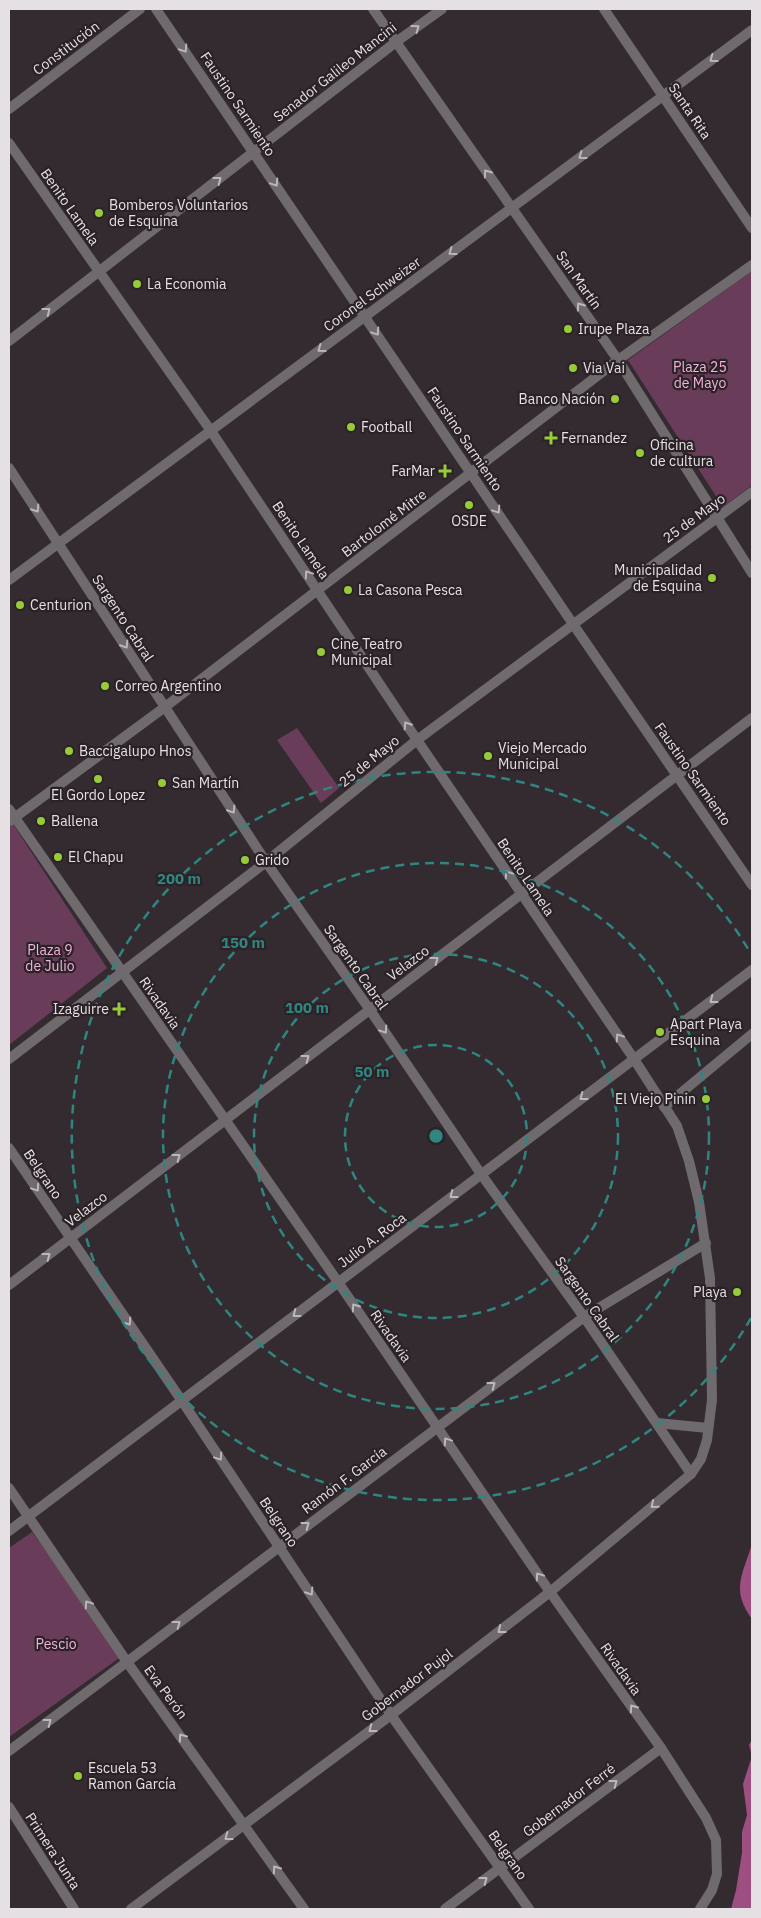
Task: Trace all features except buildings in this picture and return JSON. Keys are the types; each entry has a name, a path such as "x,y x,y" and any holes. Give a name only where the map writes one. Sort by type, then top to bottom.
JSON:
{"street":[{"name":"Constitución","path":"9,109 140,9"},
{"name":"Faustino Sarmiento","path":"156,9 752,885"},
{"name":"San Martín","path":"373,9 618,360 752,573"},
{"name":"Senador Galileo Mancini","path":"9,341 396,42 442,9"},
{"name":"Santa Rita","path":"604,9 752,228"},
{"name":"Coronel Schweizer","path":"9,580 752,30"},
{"name":"Benito Lamela","path":"9,142 98,272 211,430 417,740 634,1059 677,1126 689,1160 699,1202 710,1278 712,1390 708,1428 701,1459 691,1474"},
{"name":"Bartolomé Mitre","path":"11,816 165,706 618,360 752,265"},
{"name":"Sargento Cabral","path":"9,468 266,862 370,1010 481,1174 584,1317 691,1474"},
{"name":"25 de Mayo","path":"9,1059 266,862 417,740 752,492"},
{"name":"Velazco","path":"9,1285 752,718"},
{"name":"Rivadavia","path":"11,816 338,1282 550,1592 661,1748 706,1818 716,1840 717,1874 712,1890 700,1909"},
{"name":"Julio A. Roca","path":"9,1531 752,970"},
{"path":"664,1107 752,1034"},
{"name":"Belgrano","path":"9,1148 182,1401 391,1715 529,1909"},
{"name":"Ramón F. García","path":"9,1751 437,1426 584,1317 706,1243"},
{"path":"656,1423 708,1428"},
{"name":"Gobernador Pujol","path":"131,1909 391,1715 550,1592 691,1474"},
{"name":"Eva Perón","path":"9,1488 127,1662 245,1824 304,1909"},
{"name":"Gobernador Ferré","path":"445,1909 661,1748"},
{"name":"Primera Junta","path":"9,1807 74,1909"}],"green space":[{"name":"Plaza 25 de Mayo","path":"752,271 752,485 723,507 628,360"},
{"path":"297,728 339,788 321,803 277,740"},
{"name":"Plaza 9 de Julio","path":"13,824 107,968 9,1045 9,827"},
{"name":"Pescio","path":"32,1532 122,1656 9,1737 9,1548"}],"shaded area":[{"path":"752,1544 752,1619 742,1600 740,1583"},
{"path":"752,1739 752,1756 749,1745"},
{"path":"752,1756 752,1909 731,1909 742,1853 742,1832 747,1815 743,1784"}],"place":[{"name":"Bomberos Voluntarios de Esquina","path":"99,213"},
{"name":"La Economia","path":"137,284"},
{"name":"Irupe Plaza","path":"568,329"},
{"name":"Via Vai","path":"573,368"},
{"name":"Banco Nación","path":"615,399"},
{"name":"Football","path":"351,427"},
{"name":"Fernandez","path":"551,438"},
{"name":"Oficina de cultura","path":"640,453"},
{"name":"FarMar","path":"445,471"},
{"name":"OSDE","path":"469,505"},
{"name":"Municipalidad de Esquina","path":"712,578"},
{"name":"La Casona Pesca","path":"348,590"},
{"name":"Centurion","path":"20,605"},
{"name":"Cine Teatro Municipal","path":"321,652"},
{"name":"Correo Argentino","path":"105,686"},
{"name":"Baccigalupo Hnos","path":"69,751"},
{"name":"Viejo Mercado Municipal","path":"488,756"},
{"name":"El Gordo Lopez","path":"98,779"},
{"name":"San Martín","path":"162,783"},
{"name":"Ballena","path":"41,821"},
{"name":"El Chapu","path":"58,857"},
{"name":"Grido","path":"245,860"},
{"name":"Izaguirre","path":"119,1009"},
{"name":"Apart Playa Esquina","path":"660,1032"},
{"name":"El Viejo Pinin","path":"706,1099"},
{"name":"Playa","path":"737,1292"},
{"name":"Escuela 53 Ramon García","path":"78,1776"}]}
